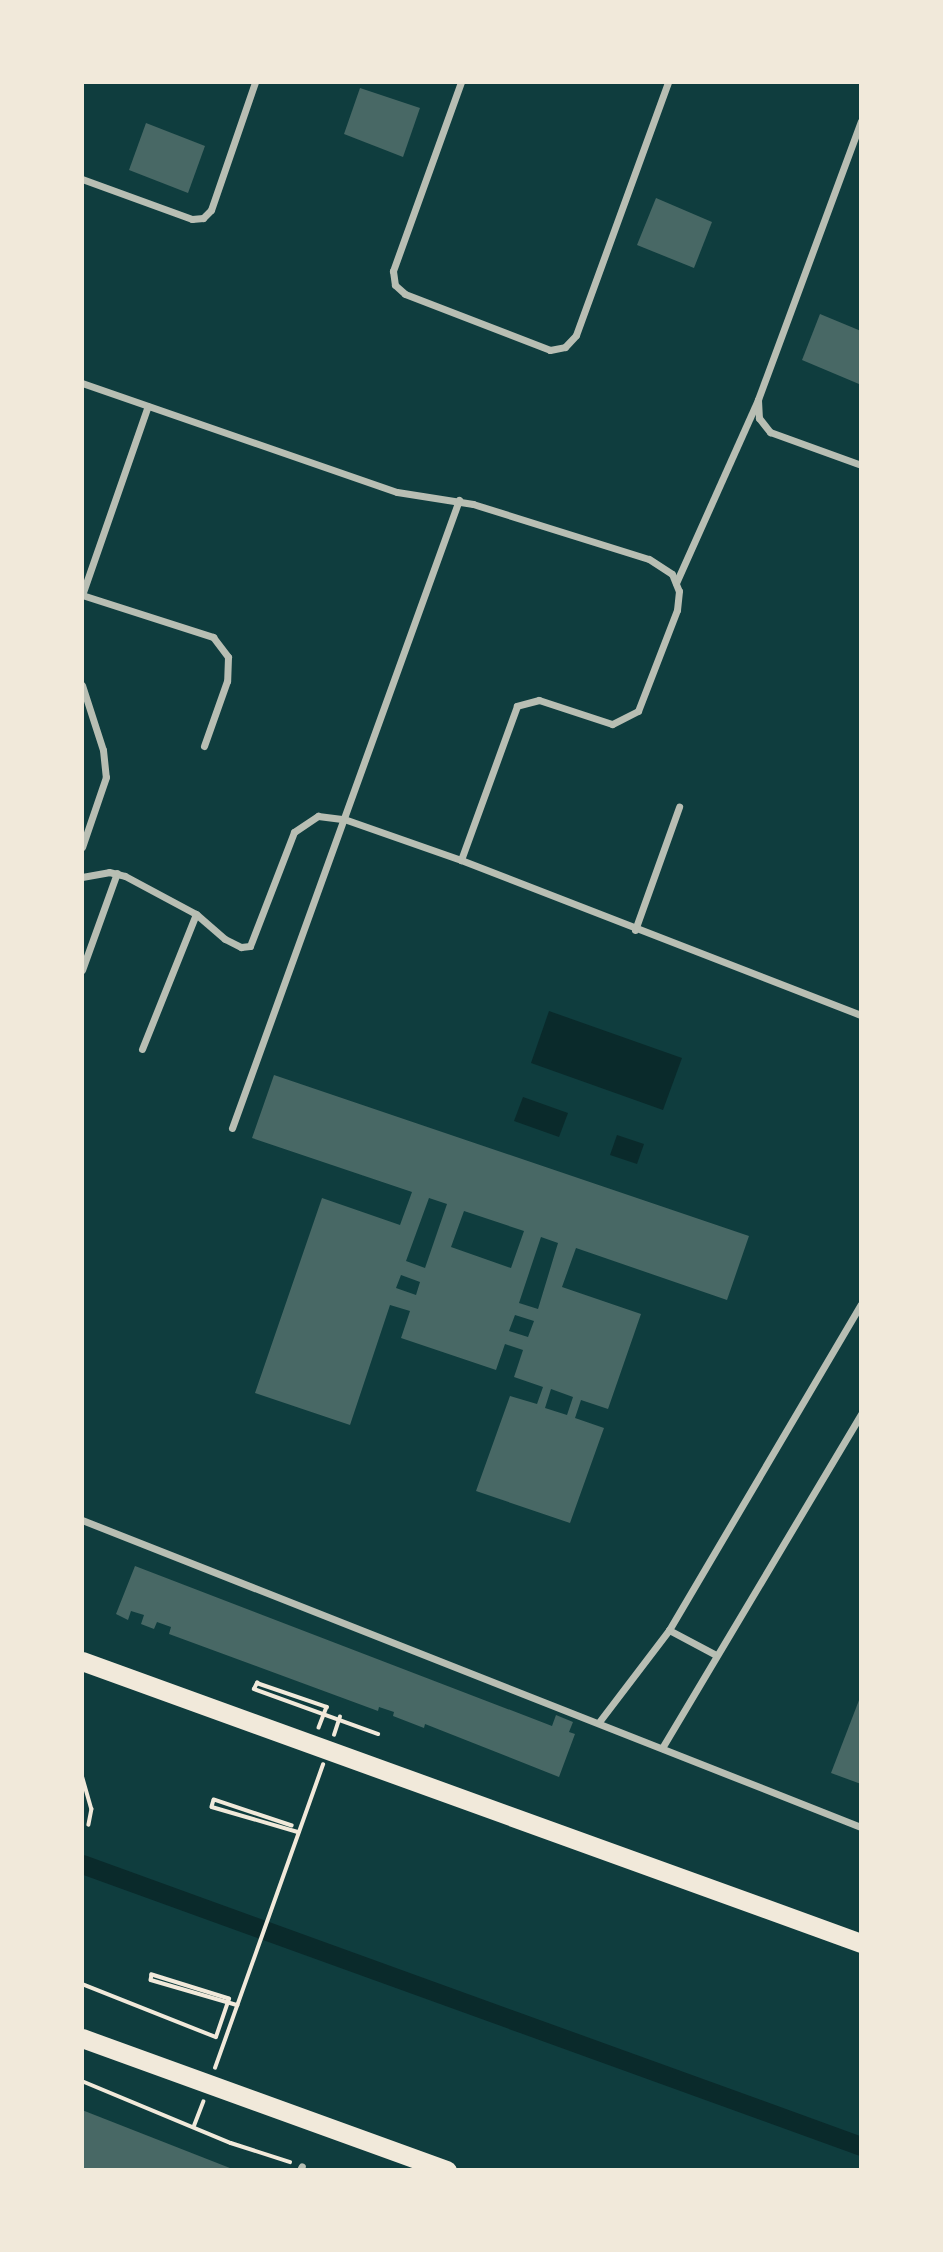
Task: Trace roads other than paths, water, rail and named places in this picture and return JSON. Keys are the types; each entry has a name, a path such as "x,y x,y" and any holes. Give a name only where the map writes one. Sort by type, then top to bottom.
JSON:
{"highway":[{"path":"82,1661 861,1943"},
{"path":"82,2038 447,2170"}],"street":[{"path":"82,179 192,219 203,218 211,210 255,82"},
{"path":"461,82 393,271 395,285 405,295 550,349 565,347 576,335 668,82"},
{"path":"461,860 513,710 533,700 605,723 633,716 677,610 676,583 758,400 861,121"},
{"path":"82,383 397,492 459,500 649,559 666,568 676,583"},
{"path":"758,400 760,418 771,432 861,465"},
{"path":"148,406 82,595 213,638 228,657 227,681 204,746"},
{"path":"232,1128 459,500"},
{"path":"82,685 103,750 106,777 82,847"},
{"path":"635,930 679,807"},
{"path":"82,877 117,873 196,914 225,939 250,946 294,832 318,816 344,819 461,860 635,930 861,1015"},
{"path":"82,970 117,873"},
{"path":"142,1049 196,914"},
{"path":"599,1723 669,1630 861,1304"},
{"path":"662,1748 861,1414"},
{"path":"82,1520 861,1827"},
{"path":"669,1630 716,1655"}],"water":[{"path":"549,1011 682,1058 663,1110 531,1063"},
{"path":"523,1097 568,1113 559,1137 514,1121"},
{"path":"617,1135 644,1144 637,1164 610,1155"}],"waterway":[{"path":"82,1864 861,2146"}]}
